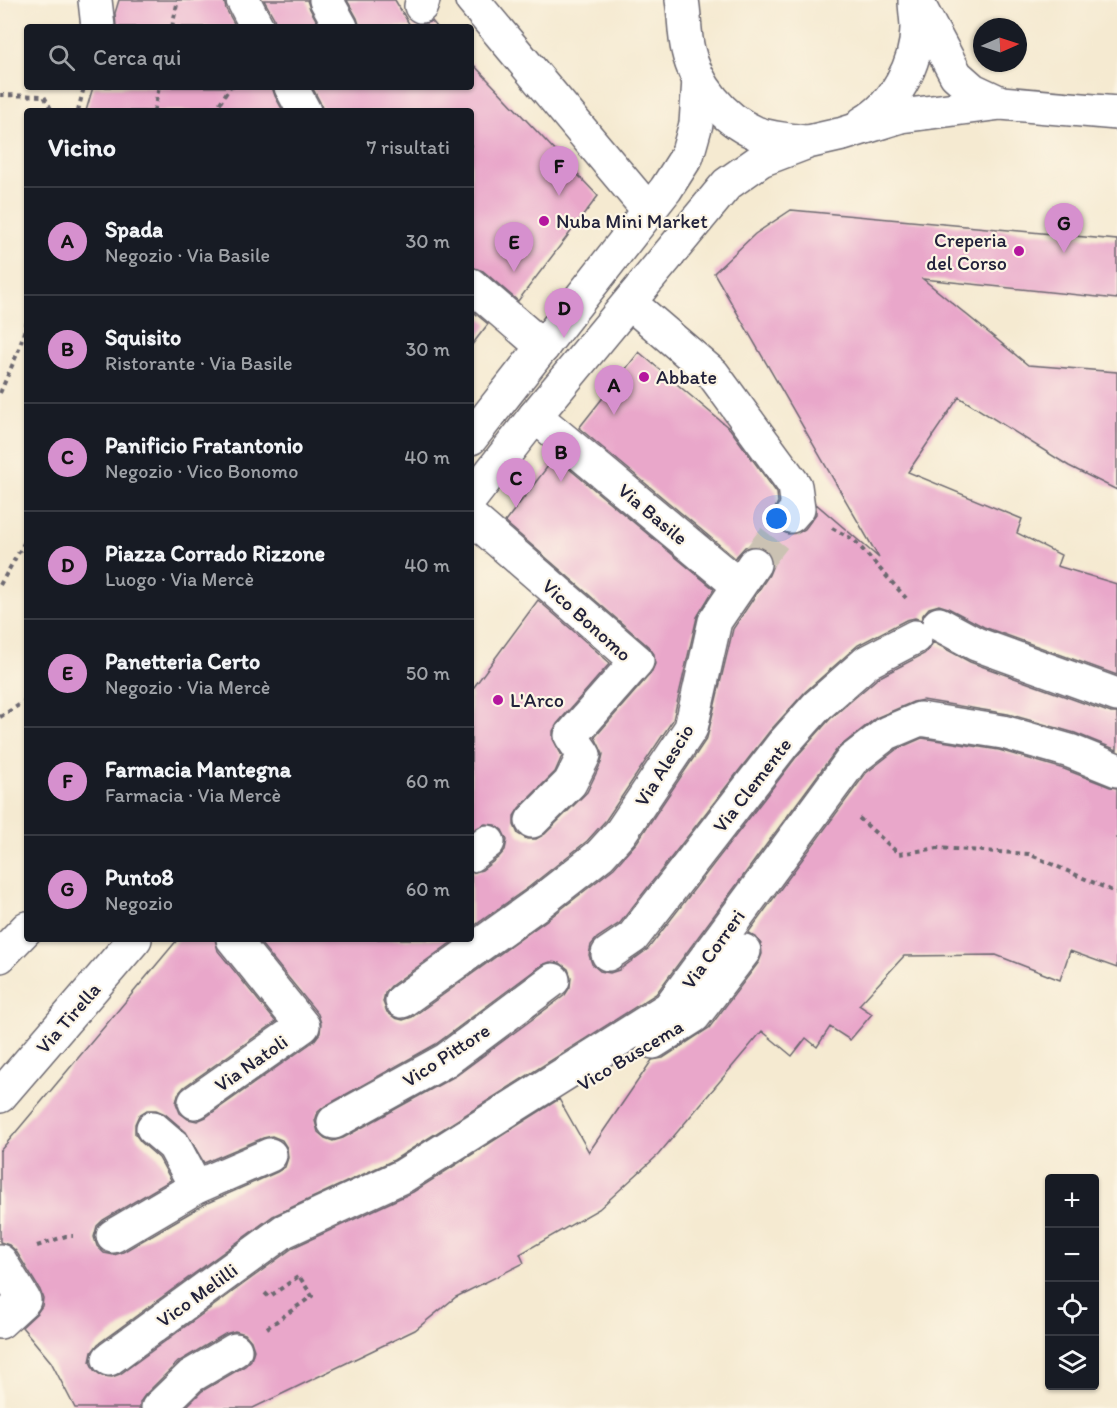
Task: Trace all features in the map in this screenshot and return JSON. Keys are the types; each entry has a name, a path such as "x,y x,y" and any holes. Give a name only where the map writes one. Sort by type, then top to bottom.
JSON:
{"street":[{"path":"95,0 98,24"},
{"path":"243,0 255,24"},
{"path":"326,0 339,24"},
{"path":"472,0 649,211"},
{"path":"915,0 956,75 974,90 1001,103"},
{"path":"843,134 872,118 896,93 911,64 918,30 915,0"},
{"path":"685,6 688,50 699,79 713,101 733,119 756,133 782,140 808,142"},
{"path":"474,434 666,189 687,156 696,123 699,79"},
{"path":"293,90 302,108"},
{"path":"474,494 535,416 727,184 761,159 808,142 901,116 1001,103 1117,113"},
{"path":"474,288 543,347"},
{"path":"630,303 713,374 795,486 794,512"},
{"path":"474,309 503,314"},
{"name":"Via Basile","path":"535,416 746,575"},
{"name":"Vico Bonomo","path":"482,527 637,661 571,736 584,755 570,783 532,821"},
{"name":"Via Alescio","path":"402,1000 540,902 600,855 621,832 691,728 715,621 746,575"},
{"path":"927,631 976,644 1117,695"},
{"name":"Via Clemente","path":"608,954 633,937 783,744 817,706 867,662 927,631"},
{"name":"Via Correri","path":"284,1231 403,1176 669,1008 852,760 887,733 920,719 1002,732 1070,751 1117,770"},
{"path":"0,956 24,931"},
{"name":"Via Tirella","path":"0,1096 132,942"},
{"name":"Via Natoli","path":"195,1102 303,1026 235,942"},
{"name":"Vico Buscema","path":"563,1077 573,1092 694,1016 744,951"},
{"name":"Vico Pittore","path":"334,1122 446,1060 553,980"},
{"path":"153,1128 174,1146 196,1187"},
{"path":"113,1236 196,1187 270,1155"},
{"name":"Vico Melilli","path":"109,1359 284,1231"},
{"path":"0,1261 24,1300 0,1322"},
{"path":"158,1408 191,1376 235,1350"}],"path":[{"path":"173,24 178,0"},
{"path":"79,108 83,90"},
{"path":"154,108 158,90"},
{"path":"217,108 229,90"},
{"path":"0,95 44,96 50,108"},
{"path":"0,393 24,332"},
{"path":"794,512 854,540 908,600 927,631"},
{"path":"0,585 24,543"},
{"path":"0,717 24,702"},
{"path":"857,816 899,854 938,848 1029,854 1117,893"},
{"path":"235,1350 312,1296 299,1276 269,1298 262,1288"}],"building":[{"path":"119,0 224,0 234,24 116,24 115,13"},
{"path":"264,0 307,0 318,24 275,24"},
{"path":"347,0 395,0 409,24 359,24"},
{"path":"474,65 598,196 518,301 483,271 474,268 474,108 322,108 314,90 474,90"},
{"path":"92,90 273,90 281,108 87,108"},
{"path":"791,210 1117,240 1117,299 923,279 1028,365 1117,372 1117,490 1069,466 959,397 908,472 1022,519 1017,533 1061,555 1057,566 1117,584 1117,675 984,627 939,605 929,608 921,620 915,618 906,620 858,645 805,692 769,732 620,923 597,938 591,945 589,955 592,964 600,971 610,973 619,970 648,949 797,756 830,719 878,678 924,654 933,642 970,662 1111,713 1117,713 1117,750 1075,733 1008,714 923,700 876,718 837,749 656,994 394,1160 273,1216 98,1344 92,1352 90,1362 94,1370 102,1376 112,1377 120,1374 294,1247 413,1192 559,1099 589,1152 652,1060 663,1058 709,1028 759,962 762,954 761,944 756,937 748,933 866,773 897,749 922,738 999,750 1064,769 1117,788 1117,968 1070,951 1060,980 996,955 904,956 859,1005 872,1014 850,1040 830,1027 817,1047 806,1038 792,1056 762,1031 658,1155 599,1209 520,1254 524,1263 456,1297 415,1330 253,1408 185,1408 202,1391 245,1366 251,1360 254,1350 251,1341 245,1334 235,1331 225,1334 178,1362 145,1395 140,1402 140,1408 75,1408 51,1362 22,1327 37,1313 42,1306 43,1298 16,1251 0,1242 0,1151 175,942 216,942 218,951 276,1022 184,1087 178,1094 176,1103 180,1113 188,1119 197,1121 314,1041 320,1033 321,1023 318,1014 259,942 452,942 391,986 385,993 383,1002 387,1012 403,1020 412,1017 551,917 614,868 637,842 707,738 733,629 769,575 773,565 771,556 765,549 756,545 745,547 735,558 579,428 639,352 730,429 777,493 778,502 773,513 774,523 779,530 788,534 798,533 805,529 816,514 816,504 879,558 714,273 755,234","holes":["550,962 560,963 568,969 571,977 570,987 565,995 457,1075 343,1138 333,1141 318,1132 315,1121 318,1112 325,1106 436,1044 542,965","147,1110 156,1110 165,1114 186,1132 204,1163 272,1136 282,1140 287,1148 288,1158 285,1167 205,1204 123,1252 114,1255 104,1253 97,1246 94,1237 97,1226 103,1220 171,1180 159,1158 135,1134 135,1124 139,1115"]},
{"path":"474,312 488,324 474,342"},
{"path":"555,457 714,589 697,617 673,720 606,820 587,841 529,887 474,926 474,872 482,870 499,857 505,850 507,840 502,830 495,825 485,824 474,830 474,687 538,600 610,663 557,724 553,731 553,739 562,756 555,772 514,816 514,825 518,834 527,839 536,839 545,834 587,792 603,754 595,737 651,673 655,664 654,654 649,647 505,522"}],"tunnel":[{"path":"754,564 791,516"}],"place":[{"name":"Farmacia Mantegna","path":"559,196"},
{"name":"Nuba Mini Market","path":"544,221"},
{"name":"Creperia del Corso","path":"1019,251"},
{"name":"Punto8","path":"1064,253"},
{"name":"Panetteria Certo","path":"514,272"},
{"name":"Piazza Corrado Rizzone","path":"564,338"},
{"name":"Abbate","path":"644,377"},
{"name":"Spada","path":"614,415"},
{"name":"Squisito","path":"561,482"},
{"name":"Panificio Fratantonio","path":"516,508"},
{"name":"L'Arco","path":"498,700"}]}
